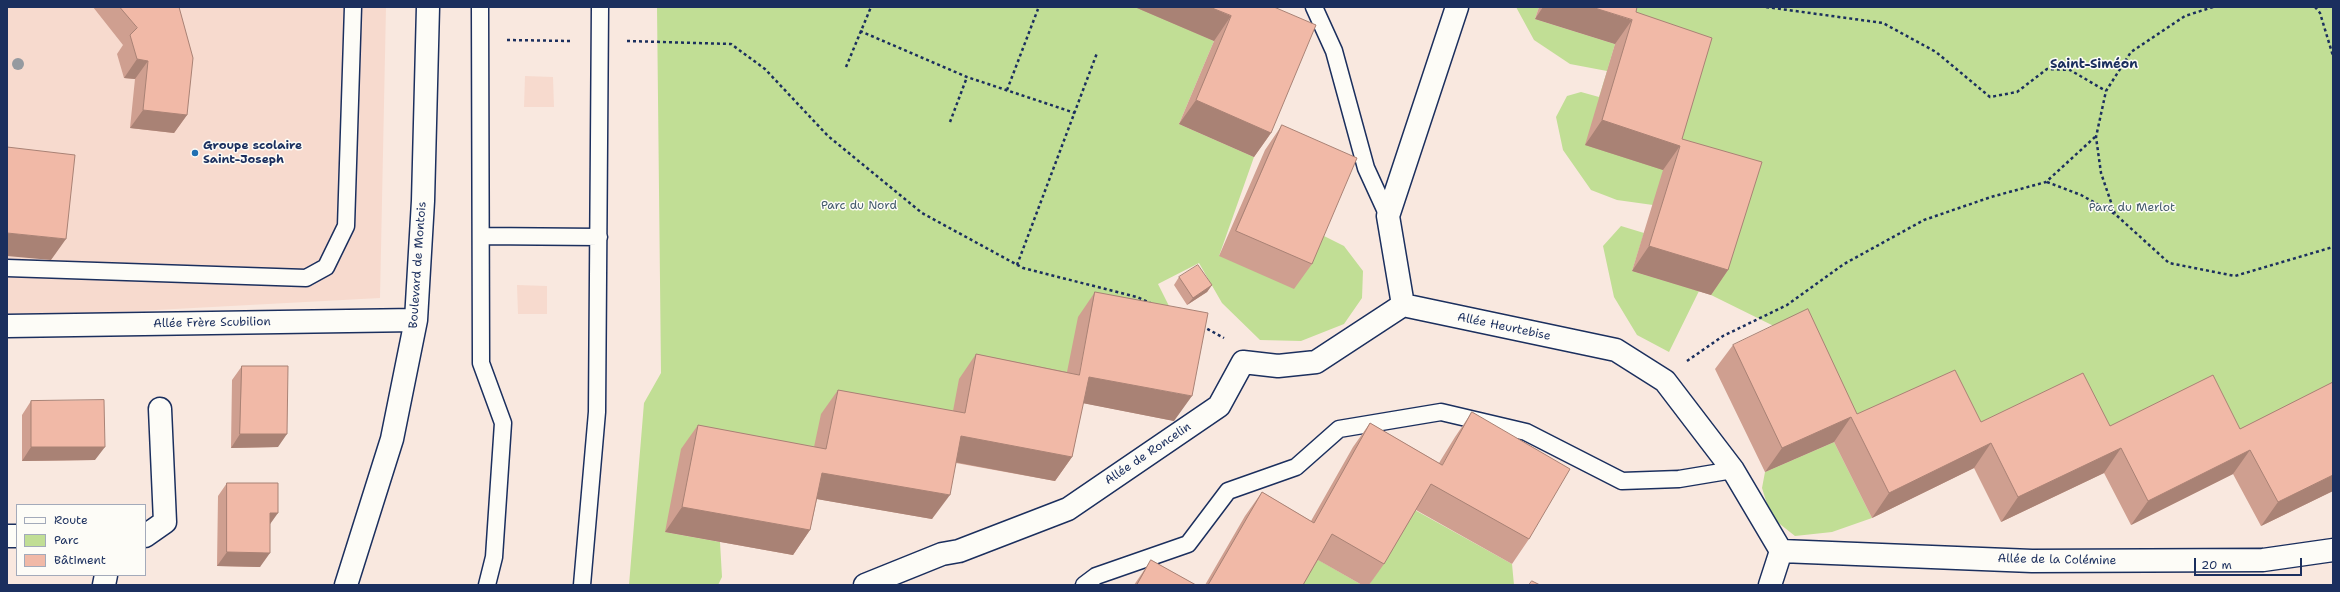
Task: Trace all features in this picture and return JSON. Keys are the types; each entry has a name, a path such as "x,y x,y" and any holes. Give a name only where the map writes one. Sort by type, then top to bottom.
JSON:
{"street":[{"name":"Boulevard de Montois","path":"346,585 392,438 416,320 423,201 428,7"},
{"path":"1243,362 1278,366 1316,362 1403,306 1388,216 1457,7"},
{"name":"Allée Heurtebise","path":"1403,306 1616,350 1665,381 1733,470 1781,551"},
{"name":"Allée Frère Scubilion","path":"7,326 416,320"},
{"name":"Allée de Roncelin","path":"865,585 942,554 959,551 1068,509 1219,406 1243,362"},
{"path":"146,535 165,522 160,409"},
{"name":"Allée de la Colémine","path":"1781,551 2040,561 2263,560 2333,550"},
{"path":"1770,585 1781,551"}],"lane":[{"path":"7,268 306,278 326,267 346,226 353,7"},
{"path":"480,7 481,363 503,423 494,557 487,585"},
{"path":"582,585 597,412 600,7"},
{"path":"1314,7 1334,51 1366,168 1388,216"},
{"path":"481,236 599,237"},
{"path":"1084,585 1096,576 1188,544 1228,491 1296,467 1339,429 1441,412 1526,432 1622,481 1679,479 1733,470"}],"path":[{"path":"846,67 871,7"},
{"path":"1766,7 1882,22 1936,52 1990,97 2017,92 2047,69 2070,70 2106,91"},
{"path":"2115,214 2101,173 2096,137 2106,91 2130,52 2185,16 2213,7"},
{"path":"2316,7 2320,13 2333,56"},
{"path":"1007,90 1038,9"},
{"path":"860,31 967,77 1075,113"},
{"path":"480,40 679,41 731,44 765,69 828,136 922,213 1023,268 1137,297 1151,303"},
{"path":"1017,264 1097,54"},
{"path":"950,122 967,77"},
{"path":"1665,381 1684,364 1722,336 1787,304 1844,264 1924,220 1991,197 2046,182 2096,137"},
{"path":"2046,182 2081,195 2115,214 2169,263 2235,276 2333,248"},
{"path":"1201,326 1222,336 1243,362"}],"shaded area":[{"name":"Groupe scolaire Saint-Joseph","path":"7,7 386,7 380,298 7,318"},
{"path":"525,76 553,77 554,107 524,107"},
{"path":"517,285 547,286 547,314 518,314"}],"green space":[{"name":"Parc du Nord","path":"657,7 1138,7 1214,41 1179,124 1254,157 1219,256 1318,233 1344,246 1363,271 1362,298 1344,324 1301,341 1260,340 1222,303 1199,263 1158,284 1174,316 1062,399 947,438 809,474 665,532 720,542 722,577 718,585 629,585 644,403 661,373"},
{"path":"1516,7 1539,7 1535,19 1615,44 1607,71 1570,64 1534,40"},
{"name":"Parc du Merlot","path":"1627,7 2333,7 2333,398 2223,453 1964,447 1840,439 1790,334 1711,295 1653,205 1617,200 1591,190 1563,150 1556,117 1567,96 1581,92 1599,97"},
{"path":"1621,226 1644,233 1632,271 1699,291 1669,352 1637,335 1614,297 1603,246"},
{"path":"1834,442 1872,518 1832,532 1795,536 1771,517 1762,488 1765,472"},
{"path":"1413,509 1512,564 1514,585 1369,585"},
{"path":"1315,558 1362,585 1300,585"}],"building":[{"path":"120,7 179,7 193,58 187,115 143,110 148,61 137,59 130,35 137,28"},
{"path":"1210,7 1274,7 1316,25 1271,133 1196,100 1231,16"},
{"path":"1592,7 1637,7 1636,12 1712,38 1682,139 1762,162 1728,270 1649,246 1680,146 1602,120 1632,20"},
{"path":"1282,125 1357,158 1312,264 1236,231"},
{"path":"7,147 75,155 66,239 7,233"},
{"path":"1198,265 1212,285 1193,298 1179,277"},
{"path":"1095,292 1208,313 1192,396 1089,377 1072,457 961,436 950,495 822,473 810,530 682,507 698,425 826,449 838,390 965,413 976,354 1079,375"},
{"path":"1808,309 1857,414 1955,370 1981,422 2083,373 2110,426 2213,375 2240,429 2333,382 2333,475 2278,502 2250,450 2148,501 2121,448 2018,497 1991,443 1889,493 1851,417 1782,448 1733,345"},
{"path":"242,366 288,366 287,434 240,434"},
{"path":"104,400 105,447 31,447 31,401"},
{"path":"1472,412 1570,469 1529,539 1431,484 1384,564 1332,534 1303,585 1208,585 1262,492 1314,523 1370,423 1442,465"},
{"path":"227,483 278,483 278,513 270,513 270,553 227,552"},
{"path":"1151,560 1196,585 1137,585"},
{"path":"1532,581 1540,585 1529,585"}],"place":[{"name":"Groupe scolaire Saint-Joseph","path":"195,153"}],"district":[{"name":"Saint-Siméon","path":"2094,65"}]}
